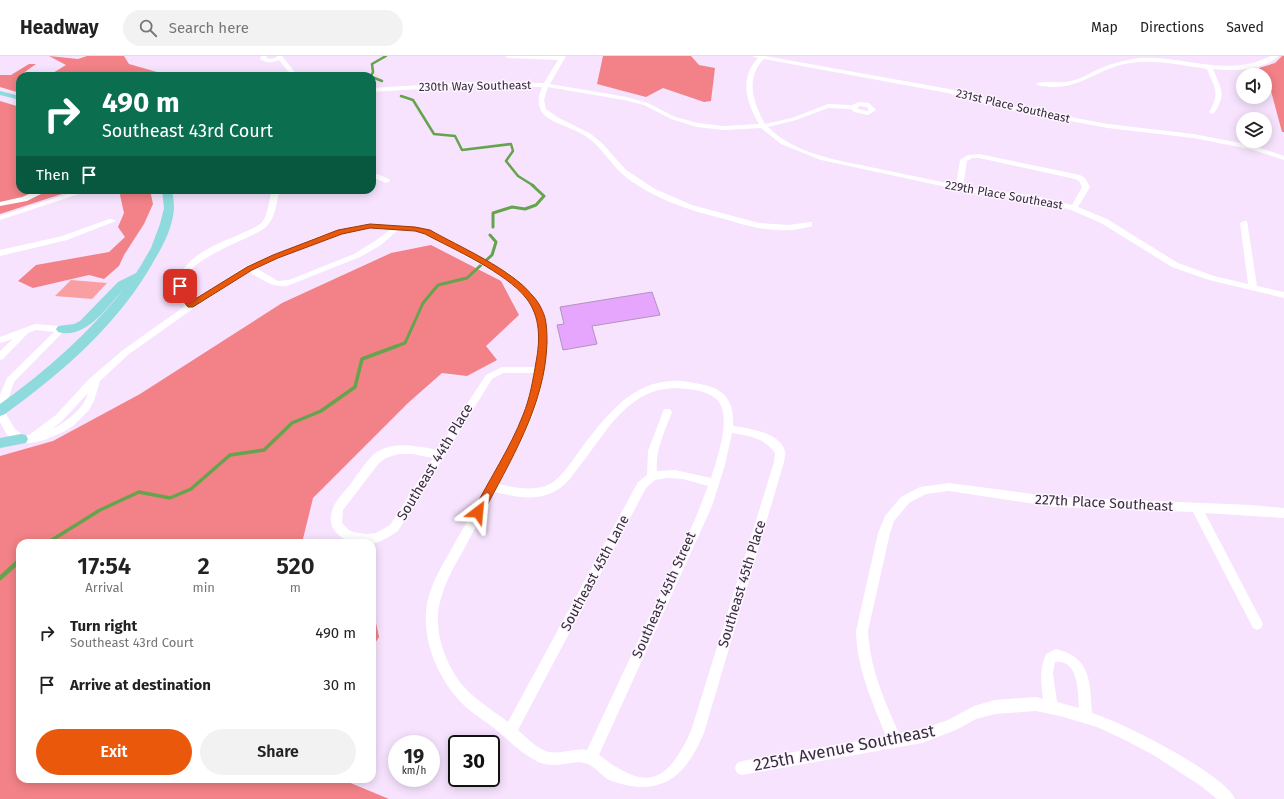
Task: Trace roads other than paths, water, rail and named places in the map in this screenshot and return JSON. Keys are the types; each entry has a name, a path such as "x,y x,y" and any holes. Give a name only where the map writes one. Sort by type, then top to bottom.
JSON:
{"main road":[{"path":"0,93 16,97"},
{"path":"0,411 46,376 93,334 117,307 141,274 154,252 164,226 169,206 168,194"},
{"path":"62,329 76,328 84,324 122,285 141,274"},
{"path":"0,443 26,439"}],"street":[{"path":"264,56 263,59 266,61 280,57 292,72"},
{"path":"508,56 562,57 546,86 541,99 540,104 545,112 556,119 590,135 628,175 659,195 697,210 755,225 786,229 797,228 809,224"},
{"name":"231st Place Southeast","path":"755,56 949,91 1010,108 1108,126 1193,136 1252,147 1284,158"},
{"path":"1134,56 1141,60"},
{"path":"1040,84 1064,85 1073,83 1110,66 1141,60 1230,68 1255,66 1276,56"},
{"path":"762,58 751,72 750,78 755,112 764,126"},
{"path":"1209,67 1220,94 1218,104 1212,112"},
{"name":"230th Way Southeast","path":"376,90 474,84 546,86 625,98 646,104 673,118 697,125 723,128 764,126 796,118 824,106 838,104 853,107"},
{"name":"229th Place Southeast","path":"764,126 769,133 783,143 823,158 959,188 992,194 1032,197 1074,208 1109,224 1175,265 1199,274 1284,295"},
{"path":"959,188 964,160 970,156 979,156 1077,177 1085,183 1086,187 1074,208"},
{"path":"376,176 386,181"},
{"path":"0,204 34,194"},
{"path":"0,218 75,194"},
{"path":"191,306 180,292 180,286 185,272 202,256 264,225 271,216 272,200 274,194"},
{"path":"0,253 64,238 112,221"},
{"path":"1244,223 1253,288"},
{"path":"10,380 0,411 11,432 26,439 47,436 59,431 75,418 85,407 92,397 95,380 138,343 249,268 340,232 370,226 397,227 427,232 441,238 508,276 529,296 539,311 543,332 542,351 536,389 528,415 492,487 444,574 434,599 432,622 434,641 439,657 447,674 463,695 538,755 550,759 578,756 591,758"},
{"path":"249,268 280,284 294,281 360,255 380,243 397,227"},
{"path":"0,340 41,326 62,329"},
{"path":"0,357 29,329"},
{"path":"0,386 10,380 62,329"},
{"name":"Southeast 44th Place","path":"439,455 399,448 380,456 375,460 338,508 335,515 338,528 343,533 362,538 374,538 386,534 394,528 489,376 502,370 539,370"},
{"name":"Southeast 45th Street","path":"492,487 527,494 545,491 555,486 621,407 634,396 652,388 684,385 706,389 712,391 724,401 727,406 730,423 729,429 714,483 591,758"},
{"path":"667,412 650,460 652,477 670,473 714,483"},
{"name":"Southeast 45th Place","path":"591,758 624,780 637,784 651,785 666,781 677,770 687,755 697,733 780,456 777,446 765,437 754,433 729,429"},
{"name":"Southeast 45th Lane","path":"510,732 642,485 652,477"},
{"name":"227th Place Southeast","path":"895,741 868,673 862,645 862,631 884,533 889,519 905,500 924,490 949,487 1054,502 1252,510 1284,513"},
{"path":"1198,509 1258,624"},
{"path":"1051,707 1047,668 1049,660 1053,656 1061,655 1075,664 1080,672 1086,717"},
{"name":"225th Avenue Southeast","path":"742,768 922,736 951,725 974,713 995,707 1036,704 1086,717 1117,729 1160,751 1206,781 1228,799"}],"waterway":[{"path":"373,72 372,64 386,56"},
{"path":"376,79 382,81"},
{"path":"401,96 413,100 434,134 455,136 462,150 511,144 513,151 506,161 518,176 534,186"},
{"path":"493,227 493,213 512,207 525,209 536,205 544,196 532,185"},
{"path":"394,347 405,343 423,303 438,285 467,278 492,255 496,242 490,235"},
{"path":"53,539 100,510 139,492 170,498 191,489 230,455 264,450 292,423 321,411 355,387 362,359 397,346"},
{"path":"0,578 16,564"}]}
